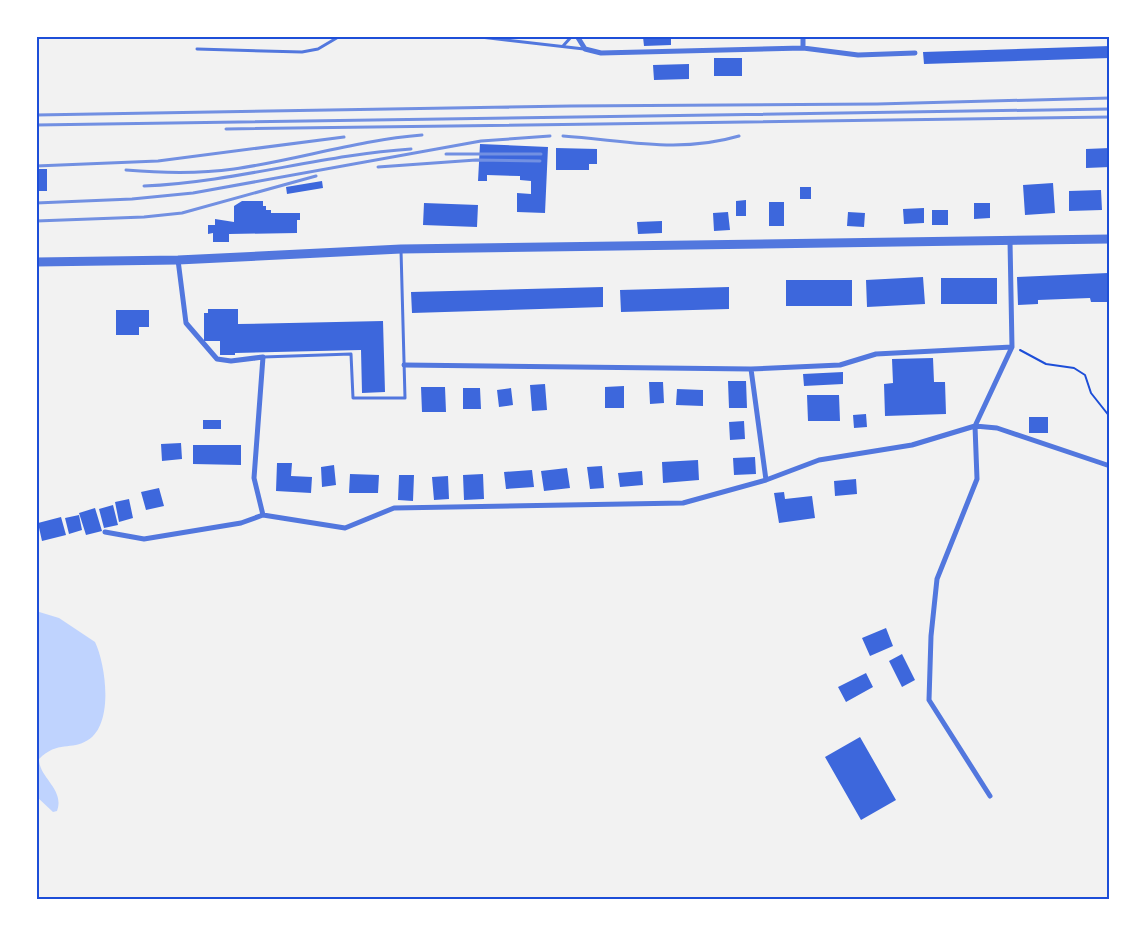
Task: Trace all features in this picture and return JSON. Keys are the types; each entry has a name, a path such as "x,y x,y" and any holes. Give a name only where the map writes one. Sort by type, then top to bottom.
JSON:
{"street":[{"path":"577,36 585,49 601,53 803,48 858,55 915,53"},
{"path":"803,36 803,48"},
{"path":"36,262 178,260 401,249 1110,239"},
{"path":"990,796 929,700 931,636 937,579 977,479 975,426 1012,346 1010,241"},
{"path":"178,260 186,323 217,359 231,361 263,357 254,478 263,515"},
{"path":"404,365 751,369 840,365 876,354 1012,346"},
{"path":"751,369 766,480"},
{"path":"106,532 144,539 241,523 263,515 345,528 394,508 683,503 766,480 818,460 912,445 975,426 997,428 1110,466"}],"lane":[{"path":"197,49 302,52 318,49 340,36"},
{"path":"472,36 585,49"},
{"path":"563,46 572,36"},
{"path":"263,357 351,354 353,398 405,398 401,249"}],"path":[{"path":"1012,346 1046,364 1074,368 1085,375 1091,393 1110,416"}],"water":[{"path":"36,611 59,618 95,642 99,652 104,679 105,708 102,721 96,732 82,743 52,750 39,759 43,772 58,796 57,811 53,812 36,796"}],"building":[{"path":"671,36 671,45 644,46 643,37"},
{"path":"1110,46 1110,58 924,64 923,52"},
{"path":"714,58 742,58 742,76 714,76"},
{"path":"689,64 689,79 654,80 653,65"},
{"path":"480,144 548,147 545,213 517,212 517,193 531,194 531,181 520,180 520,176 487,175 487,181 478,181"},
{"path":"556,148 597,149 597,164 589,164 589,170 556,170"},
{"path":"1110,148 1110,167 1086,168 1086,149"},
{"path":"36,169 47,169 47,191 36,191"},
{"path":"322,181 323,188 287,194 286,187"},
{"path":"1053,183 1055,213 1025,215 1023,185"},
{"path":"800,187 811,187 811,199 800,199"},
{"path":"1101,190 1102,210 1069,211 1069,191"},
{"path":"746,200 746,216 736,216 736,201"},
{"path":"242,201 263,201 263,206 266,206 266,210 271,210 271,213 300,213 300,220 297,220 297,233 229,234 229,242 213,242 213,233 208,234 208,225 215,225 215,219 234,222 234,206"},
{"path":"769,202 784,202 784,226 769,226"},
{"path":"424,203 478,205 477,227 423,225"},
{"path":"974,203 990,203 990,218 974,219"},
{"path":"924,208 924,223 904,224 903,209"},
{"path":"932,210 948,210 948,225 932,225"},
{"path":"728,212 730,230 714,231 713,213"},
{"path":"848,212 865,213 864,227 847,226"},
{"path":"662,221 662,233 638,234 637,222"},
{"path":"1108,273 1109,302 1091,302 1090,298 1038,300 1038,304 1018,305 1017,277"},
{"path":"923,277 925,304 867,307 866,280"},
{"path":"941,278 997,278 997,304 941,304"},
{"path":"786,280 852,280 852,306 786,306"},
{"path":"603,287 603,307 412,313 411,292"},
{"path":"729,287 729,309 621,312 620,290"},
{"path":"208,309 238,309 238,324 383,321 385,392 362,393 361,350 220,355 220,341 204,341 204,313 208,313"},
{"path":"116,310 149,310 149,327 139,327 139,335 116,335"},
{"path":"933,358 934,382 945,382 946,414 885,416 884,384 893,383 892,359"},
{"path":"843,372 843,384 804,386 803,374"},
{"path":"728,381 746,381 747,408 729,408"},
{"path":"649,382 663,382 664,403 650,404"},
{"path":"545,384 547,410 532,411 530,385"},
{"path":"624,386 624,408 605,408 605,387"},
{"path":"421,387 445,387 446,412 422,412"},
{"path":"463,388 480,388 481,409 463,409"},
{"path":"511,388 513,405 499,407 497,390"},
{"path":"677,389 703,390 703,406 676,405"},
{"path":"807,395 839,395 840,421 808,421"},
{"path":"866,414 867,427 854,428 853,415"},
{"path":"1029,417 1048,417 1048,433 1029,433"},
{"path":"203,420 221,420 221,429 203,429"},
{"path":"744,421 745,439 730,440 729,422"},
{"path":"181,443 182,459 162,461 161,444"},
{"path":"193,445 241,445 241,465 193,464"},
{"path":"755,457 756,474 734,475 733,458"},
{"path":"698,460 699,480 663,483 662,462"},
{"path":"277,463 292,463 291,476 312,477 311,493 276,491"},
{"path":"334,465 336,485 322,487 321,467"},
{"path":"602,466 604,488 590,489 587,467"},
{"path":"567,468 570,488 544,491 541,471"},
{"path":"532,470 534,487 506,489 504,472"},
{"path":"642,471 643,485 620,487 618,473"},
{"path":"350,474 379,475 378,493 349,493"},
{"path":"483,474 484,499 464,500 463,475"},
{"path":"399,475 414,475 413,501 398,500"},
{"path":"448,476 449,499 434,500 432,477"},
{"path":"856,479 857,494 835,496 834,481"},
{"path":"159,488 164,506 146,510 141,492"},
{"path":"784,492 785,499 812,496 815,518 779,523 774,493"},
{"path":"129,499 133,518 119,522 115,502"},
{"path":"113,505 118,525 104,528 99,509"},
{"path":"95,508 102,531 86,535 79,513"},
{"path":"79,515 82,530 69,534 65,518"},
{"path":"61,517 66,535 42,541 38,523"},
{"path":"886,628 893,646 870,656 862,638"},
{"path":"902,654 915,680 902,687 889,661"},
{"path":"866,673 873,687 846,702 838,687"},
{"path":"860,737 896,800 861,820 825,757"}],"railway":[{"path":"36,115 571,106 877,104 1110,98"},
{"path":"36,125 1110,109"},
{"path":"226,129 1110,117"},
{"path":"126,170 153,172 220,171 374,141 422,135"},
{"path":"36,203 132,199 193,193 481,141 550,136"},
{"path":"563,136 629,143 673,145 694,144 739,136"},
{"path":"36,166 158,161 344,137"},
{"path":"144,186 178,184 377,152 411,149"},
{"path":"446,154 541,154"},
{"path":"378,167 476,160 540,161"},
{"path":"36,221 144,217 182,213 316,176"}]}
